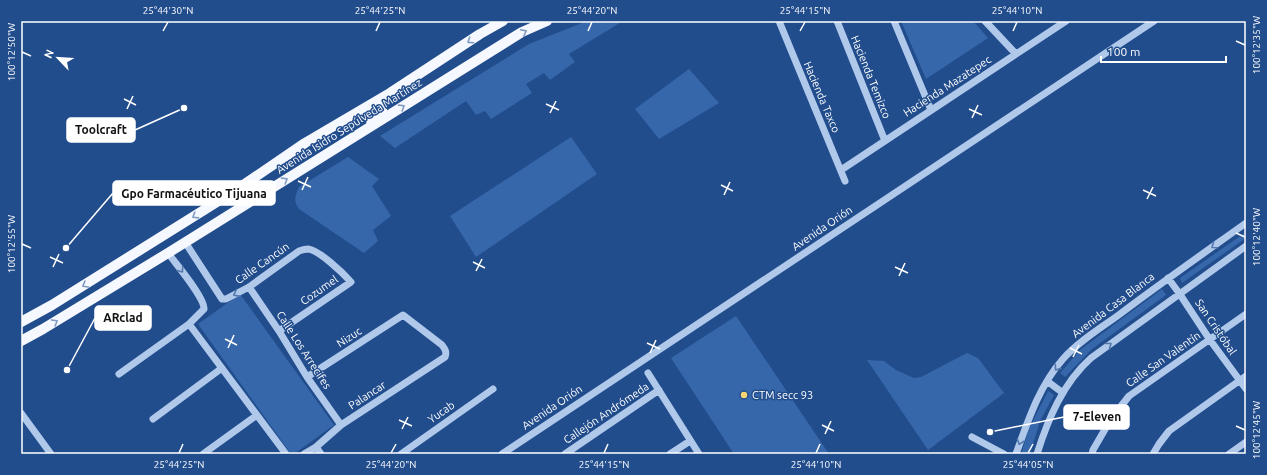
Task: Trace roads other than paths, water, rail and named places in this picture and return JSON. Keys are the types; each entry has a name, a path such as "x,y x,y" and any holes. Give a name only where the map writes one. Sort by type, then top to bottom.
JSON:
{"main road":[{"name":"Avenida Isidro Sepúlveda Martínez","path":"21,322 52,305 236,190 305,143 377,101 480,34 503,21"},
{"name":"Avenida Isidro Sepúlveda Martínez","path":"21,341 168,253 522,32 547,21"},
{"path":"357,135 381,112 382,109 377,101"}],"street":[{"name":"Hacienda Taxco","path":"779,21 845,181"},
{"name":"Hacienda Temizco","path":"837,21 885,140"},
{"path":"894,21 931,110"},
{"path":"985,21 1016,54"},
{"name":"Hacienda Mazatepec","path":"840,170 1016,54 1057,23 1066,21"},
{"name":"Avenida Orión","path":"502,454 1154,21"},
{"name":"Avenida Casa Blanca","path":"1016,454 1033,407 1047,381 1062,360 1079,344 1168,278 1246,223"},
{"name":"Calle Cancún","path":"185,242 222,299 226,299 249,287 299,251 309,249 314,250 341,271 351,282"},
{"path":"1037,454 1045,428 1063,393 1077,372 1091,358 1246,246"},
{"path":"119,374 189,324 204,309 204,305 168,253"},
{"name":"San Cristóbal","path":"1168,278 1210,340 1243,378 1246,389"},
{"name":"Cozumel","path":"279,331 351,282"},
{"name":"Calle Los Arrecifes","path":"249,287 279,331 307,377 342,426"},
{"name":"Calle San Valentín","path":"1092,454 1111,419 1129,396 1246,314"},
{"name":"Nizuc","path":"307,377 403,315 442,345 445,349 445,357"},
{"path":"189,324 286,454"},
{"name":"Palancar","path":"304,454 316,447 342,426 445,357"},
{"path":"153,419 222,368"},
{"path":"648,373 699,454"},
{"path":"1153,454 1170,431 1243,378"},
{"path":"1047,381 1063,393"},
{"name":"Yucab","path":"401,454 494,389"},
{"name":"Callejón Andrómeda","path":"565,454 659,390"},
{"path":"21,413 51,454"},
{"path":"203,454 257,415"},
{"path":"972,437 1004,454"},
{"path":"670,454 690,441"},
{"path":"1229,454 1246,442"},
{"path":"316,447 321,454"}],"place":[{"name":"Toolcraft","path":"184,108"},
{"name":"Gpo Farmacéutico Tijuana","path":"66,248"},
{"name":"ARclad","path":"67,370"},
{"name":"CTM secc 93","path":"744,395"},
{"name":"7-Eleven","path":"990,432"}]}
